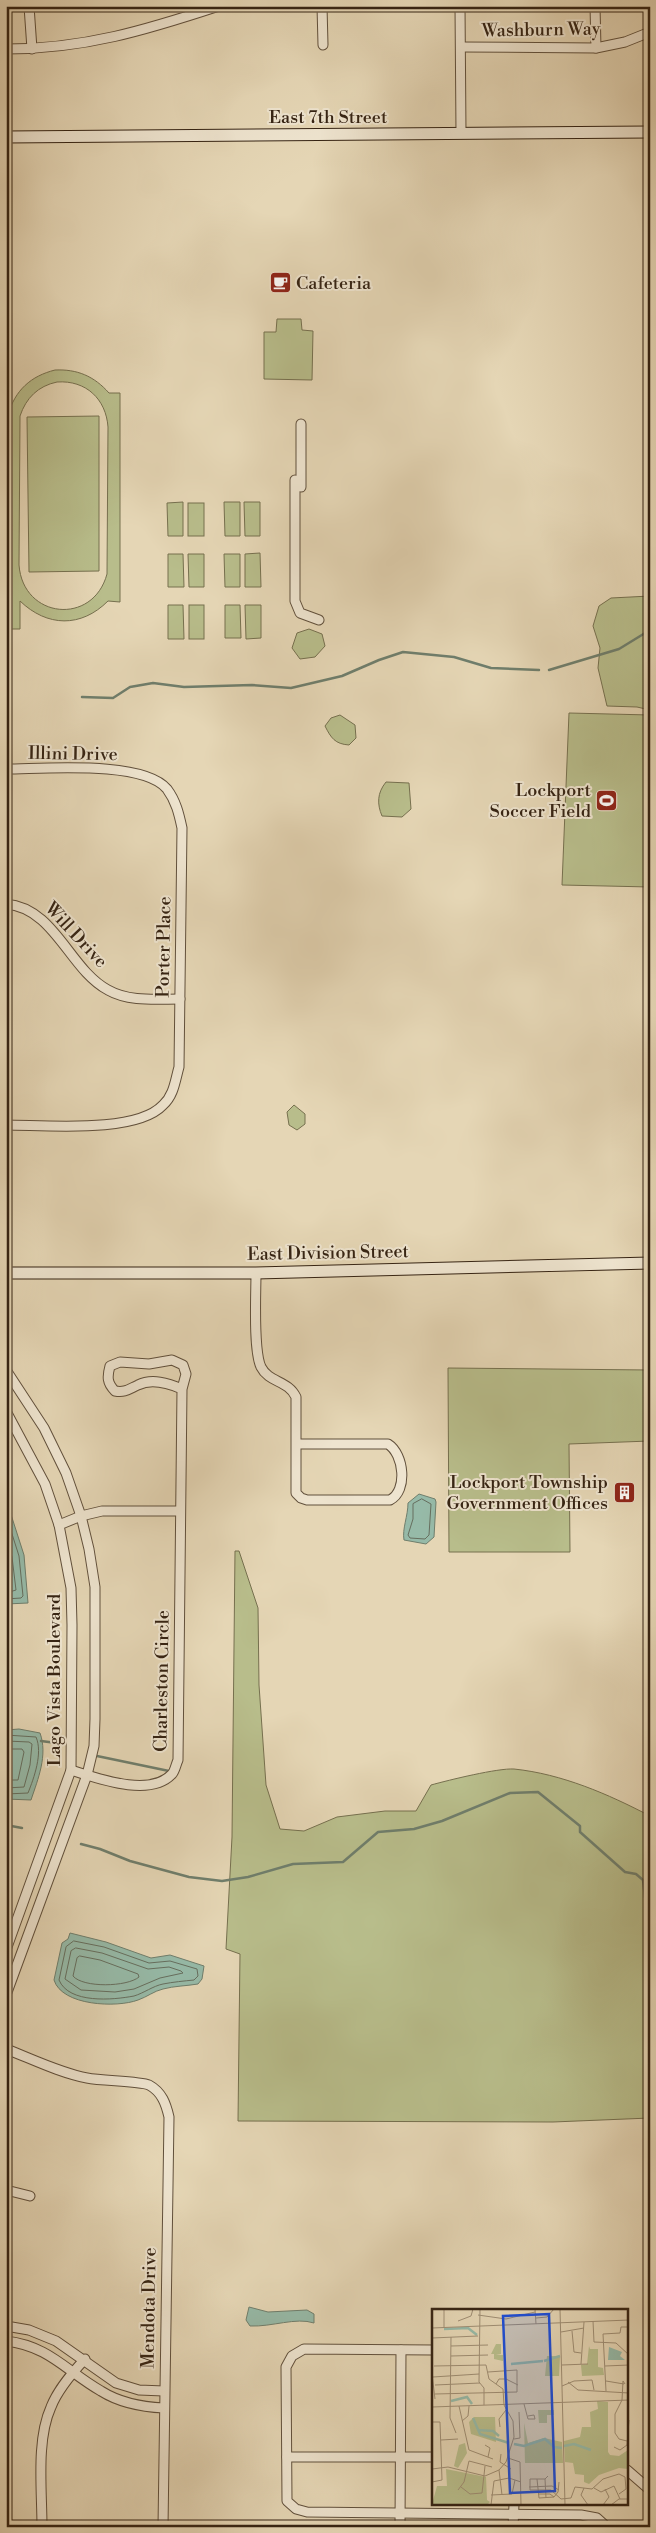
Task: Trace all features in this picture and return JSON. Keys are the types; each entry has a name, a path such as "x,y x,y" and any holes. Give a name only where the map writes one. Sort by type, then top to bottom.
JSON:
{"street":[{"path":"29,6 32,49"},
{"path":"6,49 32,49 91,43 140,32 190,11 219,6"},
{"path":"322,6 323,46"},
{"path":"460,6 461,133"},
{"path":"595,6 596,48"},
{"name":"Washburn Way","path":"461,47 596,48 625,42 650,32"},
{"name":"East 7th Street","path":"6,137 650,132"},
{"path":"301,424 295,601 300,613 319,620"},
{"name":"Illini Drive","path":"6,769 119,769 147,776 166,788"},
{"name":"Porter Place","path":"6,1125 116,1125 143,1118 163,1106 173,1091 178,1067 182,828 176,804 166,788"},
{"name":"Will Drive","path":"6,904 31,910 88,975 108,990 132,998 180,999"},
{"name":"East Division Street","path":"6,1273 256,1273 650,1263"},
{"path":"256,1273 258,1351 261,1367 269,1376 291,1387 296,1397 296,1444 296,1493 301,1498 390,1500 397,1496 401,1488 400,1456 395,1448 388,1444 296,1444"},
{"name":"Charleston Circle","path":"71,1770 122,1784 149,1785 162,1781 173,1773 178,1760 182,1389 186,1374 183,1365 172,1360 149,1364 120,1362 110,1366 108,1384 114,1392 123,1392 140,1384 154,1382 182,1389"},
{"name":"Lago Vista Boulevard","path":"6,1370 44,1428 66,1473 81,1516 95,1587 96,1626 94,1737 87,1775 6,1995"},
{"name":"Lago Vista Boulevard","path":"6,1411 45,1484 59,1525 70,1588 71,1770 6,1950"},
{"path":"59,1525 81,1516 102,1511 180,1512"},
{"name":"Mendota Drive","path":"6,2049 84,2077 108,2082 147,2085 158,2092 166,2104 169,2117 163,2527"},
{"path":"6,2190 30,2196"},
{"path":"6,2326 29,2330 56,2341 85,2359 116,2383 139,2390 164,2391"},
{"path":"6,2341 28,2344 50,2354 101,2392 128,2403 164,2408"},
{"path":"432,2350 304,2349 292,2356 286,2368 287,2500 296,2509 307,2512 581,2515 597,2518 607,2527"},
{"path":"400,2527 401,2350"},
{"path":"42,2527 44,2430 51,2406 85,2359"},
{"path":"287,2457 432,2457"},
{"path":"628,2471 650,2490"},
{"path":"513,2527 514,2506"}],"shaded area":[{"path":"277,319 301,319 302,330 313,331 312,380 264,379 264,332 276,332"},
{"path":"55,370 78,372 97,382 109,393 120,393 120,602 108,601 98,610 87,616 64,621 41,616 30,610 20,601 20,629 8,629 8,415 15,398 25,385","holes":["57,382 77,384 93,393 99,400 106,417 108,427 107,574 99,591 88,602 74,608 59,609 45,605 32,596 23,583 19,565 20,416 29,398 44,386"]},
{"path":"99,416 99,571 29,572 27,417"},
{"path":"183,502 183,536 168,536 167,503"},
{"path":"224,502 240,502 240,536 225,536"},
{"path":"244,502 260,502 260,536 245,536"},
{"path":"188,503 204,503 204,536 188,536"},
{"path":"260,553 261,587 245,587 245,554"},
{"path":"168,554 183,554 184,587 168,587"},
{"path":"188,554 204,554 204,587 189,587"},
{"path":"224,554 240,554 240,587 225,587"},
{"path":"650,596 650,710 637,707 607,706 598,668 600,648 593,626 599,606 611,598"},
{"path":"168,605 183,605 184,639 168,639"},
{"path":"189,605 204,605 204,639 189,639"},
{"path":"225,605 240,605 241,638 225,638"},
{"path":"245,605 261,605 261,638 246,639"},
{"path":"309,629 322,634 325,646 315,657 300,659 292,648 297,633"},
{"name":"Lockport Soccer Field","path":"569,713 650,715 650,887 562,885"},
{"path":"340,715 355,725 356,738 349,745 334,740 325,726 331,718"},
{"path":"386,782 409,783 411,809 402,817 382,816 379,799 381,790"},
{"path":"294,1105 305,1114 305,1124 297,1130 289,1125 287,1112"},
{"path":"448,1368 650,1370 650,1441 569,1444 570,1552 449,1552"},
{"path":"235,1551 239,1551 258,1608 259,1685 266,1785 280,1829 304,1831 337,1817 385,1811 416,1811 431,1785 507,1769 550,1775 567,1780 618,1800 650,1816 650,2118 553,2122 238,2121 240,1954 226,1949 232,1837"}],"water":[{"path":"419,1494 435,1499 436,1502 434,1537 426,1544 404,1540 408,1503"},
{"path":"6,1499 24,1555 28,1603 6,1604"},
{"path":"19,1729 40,1733 42,1741 43,1758 31,1800 6,1799 6,1730"},
{"path":"70,1933 106,1942 151,1958 170,1955 204,1966 202,1979 198,1984 163,1989 129,2003 104,2004 79,2000 59,1989 54,1980 62,1943 68,1939"},
{"path":"249,2307 268,2312 307,2310 314,2314 314,2323 300,2321 250,2326 246,2320"}],"waterway":[{"path":"549,670 619,649 650,630"},
{"path":"82,697 113,698 130,687 153,683 184,687 252,685 291,688 342,676 403,652 454,657 491,668 539,670"},
{"path":"41,1741 64,1744"},
{"path":"97,1756 169,1771"},
{"path":"81,1844 100,1849 130,1861 189,1877 222,1881 248,1877 293,1864 343,1862 378,1832 414,1829 442,1821 510,1793 538,1792 580,1826 580,1832 625,1872 636,1874 643,1880 645,1897 650,1902"},
{"path":"6,1825 22,1828"}],"place":[{"name":"Cafeteria","path":"280,283"},
{"name":"Lockport Soccer Field","path":"607,800"},
{"name":"Lockport Township Government Offices","path":"624,1492"}]}
